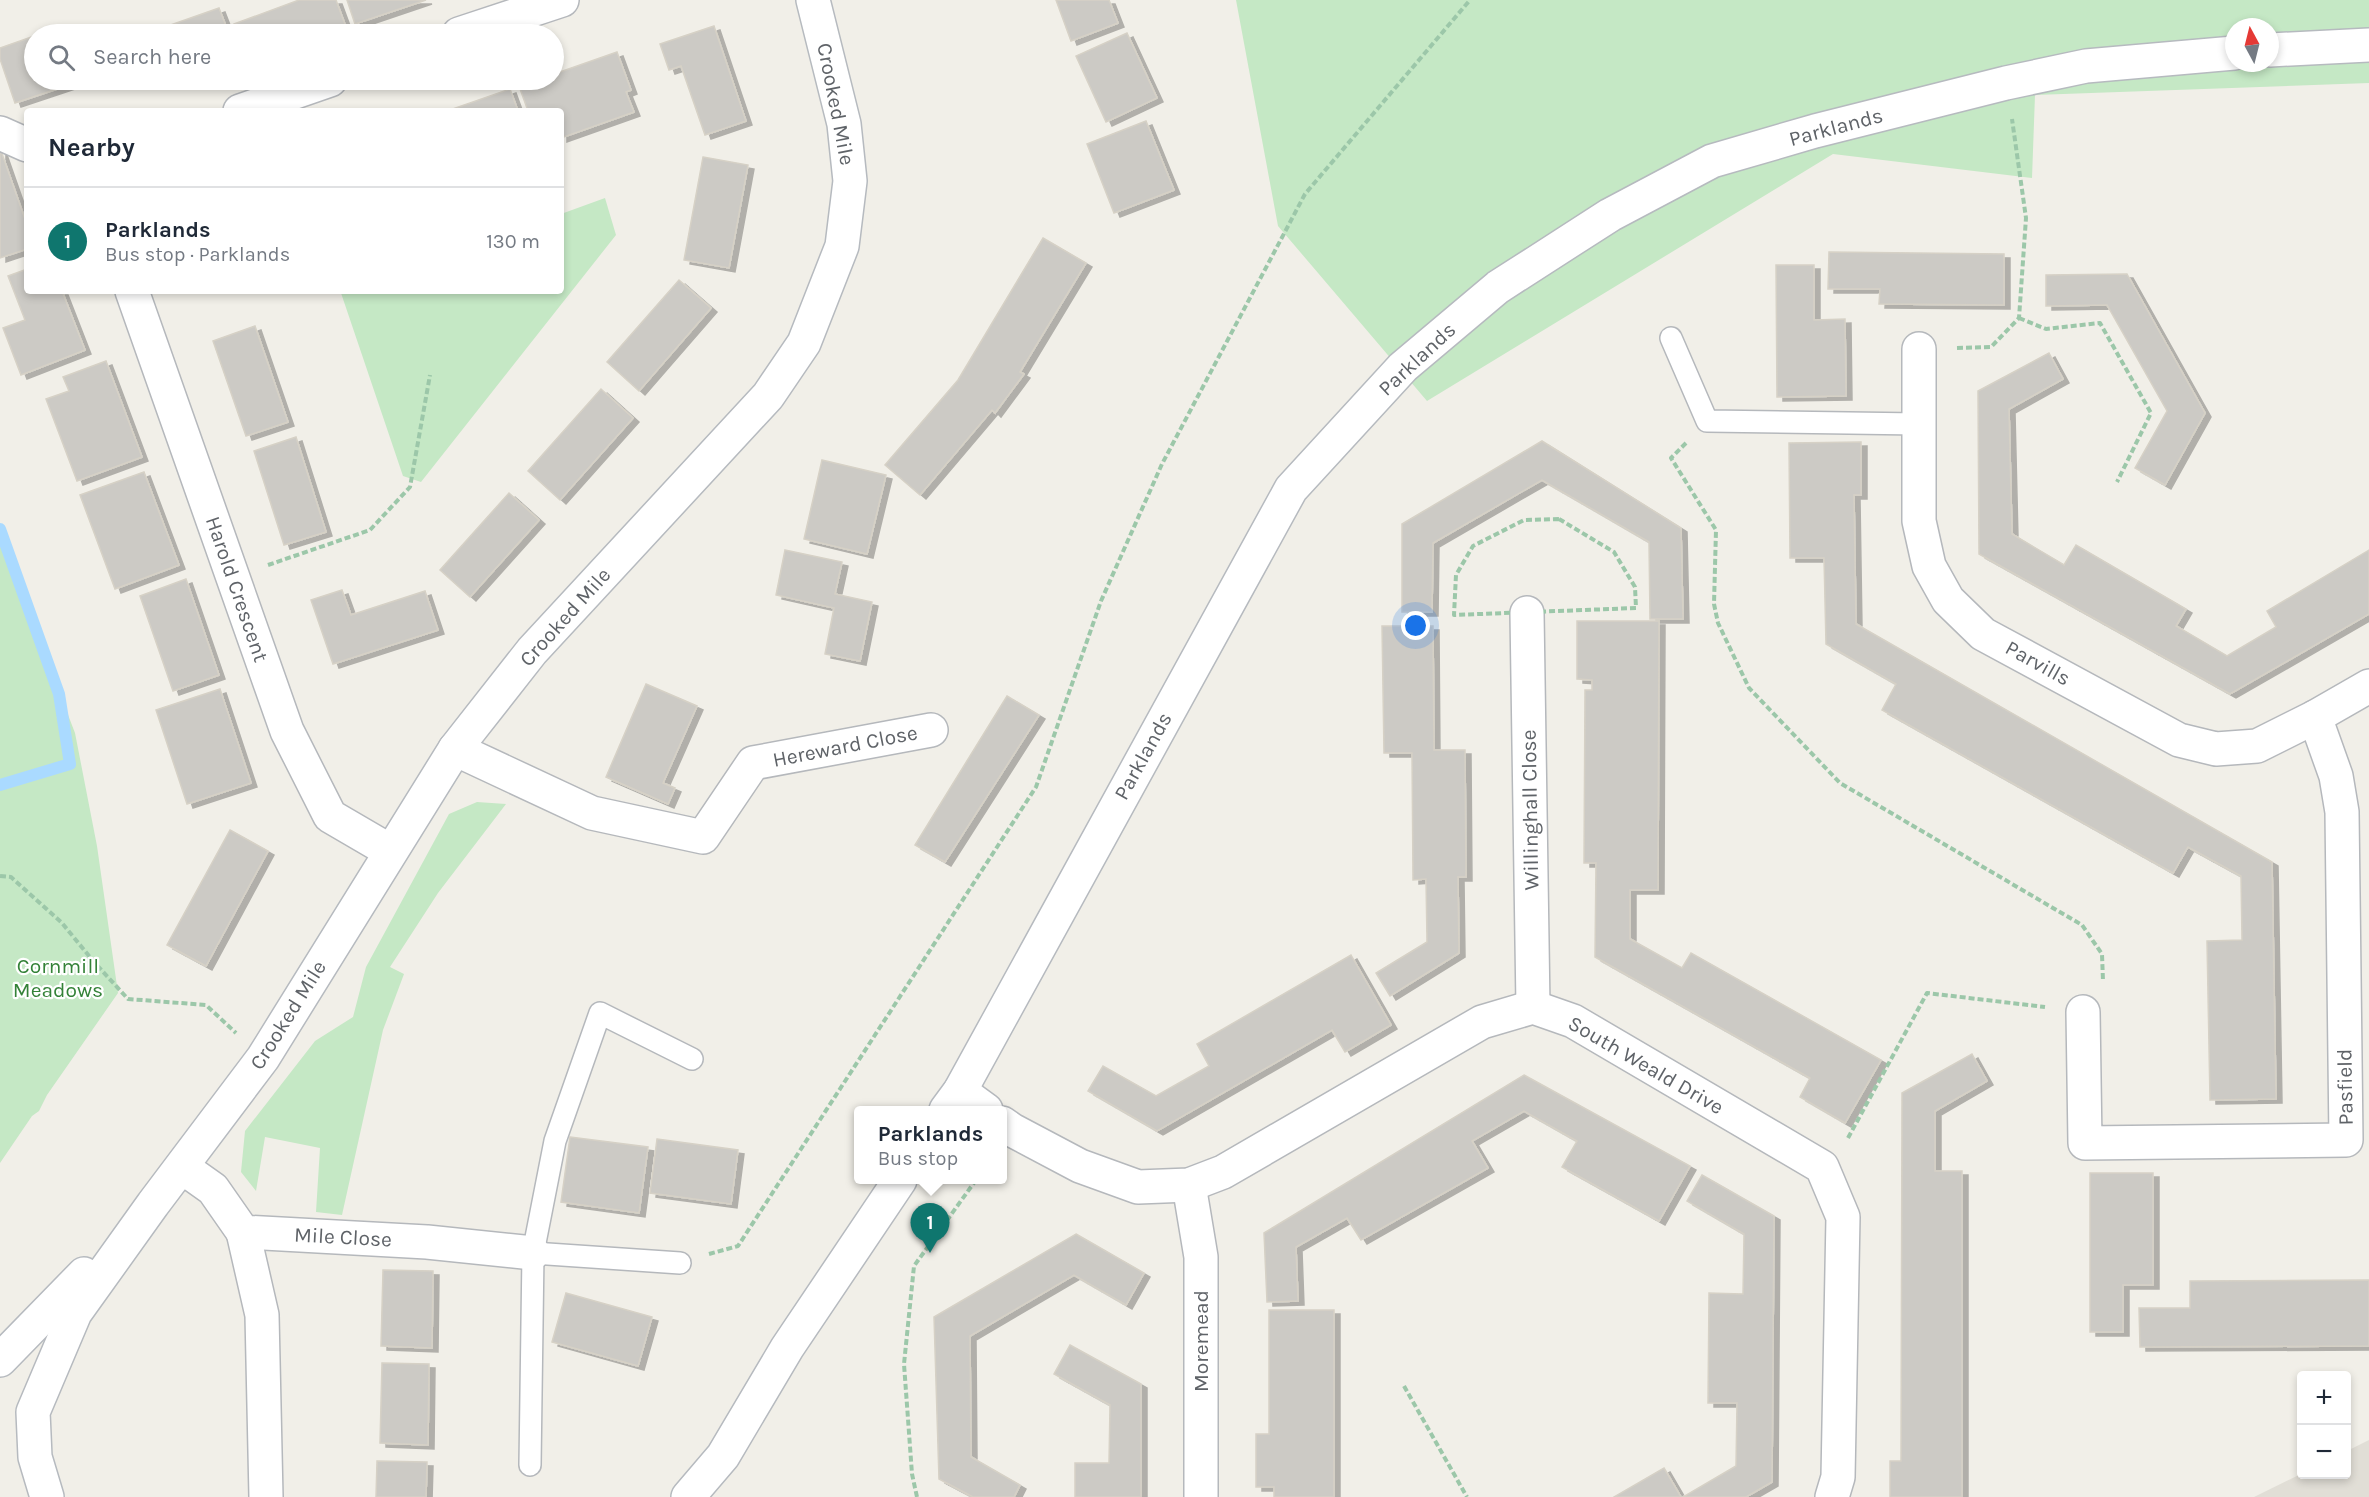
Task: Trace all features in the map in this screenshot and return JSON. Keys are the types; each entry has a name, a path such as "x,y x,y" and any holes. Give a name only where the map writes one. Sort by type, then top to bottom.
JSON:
{"street":[{"path":"489,24 562,0"},
{"name":"Crooked Mile","path":"47,1497 35,1457 33,1412 75,1313 153,1204 263,1058 454,749 532,651 768,396 804,343 842,246 850,181 844,124 813,0"},
{"path":"2279,50 2369,45"},
{"name":"Parklands","path":"953,1101 1291,489 1403,367 1498,287 1610,215 1712,161 1815,131 2006,83 2086,66 2225,54"},
{"path":"249,108 301,90"},
{"path":"0,133 24,144"},
{"name":"Harold Crescent","path":"133,294 287,731 330,816 390,851"},
{"name":"Parvills","path":"1919,349 1919,520 1929,566 1948,600 1983,634 2179,740 2216,749 2257,746 2315,717 2369,686"},
{"name":"Willinghall Close","path":"1527,613 1533,1007"},
{"name":"Pasfield","path":"2083,1012 2085,1143 2346,1140 2342,812 2336,776 2315,717"},
{"name":"Hereward Close","path":"454,749 591,813 703,837 753,764 931,730"},
{"path":"1007,1126 1080,1166 1138,1187 1189,1185 1223,1172 1482,1022 1533,1007"},
{"name":"South Weald Drive","path":"1533,1007 1573,1021 1822,1167"},
{"path":"953,1101 971,1106"},
{"path":"182,1167 213,1189 243,1232 262,1315 266,1497"},
{"path":"1822,1167 1843,1217 1838,1476 1832,1497"},
{"path":"688,1497 723,1456 787,1348 897,1184"},
{"name":"Moremead","path":"1189,1185 1201,1257 1201,1497"},
{"name":"Crooked Mile","path":"0,1360 153,1204"},
{"name":"Mile Close","path":"243,1232 427,1242 533,1253"}],"lane":[{"path":"1671,338 1707,422 1919,424"},
{"path":"530,1465 533,1253 555,1141 600,1013 692,1059"},
{"path":"533,1253 680,1263"}],"path":[{"path":"680,1263 738,1246 1036,787 1101,601 1162,464 1305,194 1470,0"},
{"path":"1919,349 1991,347 2019,318 2026,218 2006,83"},
{"path":"2019,318 2046,329 2100,323 2151,413 2117,482"},
{"path":"233,577 370,530 410,487 430,375"},
{"path":"1707,422 1671,458 1716,530 1714,604 1718,623 1749,688 1840,783 2082,925 2102,954 2104,997 2083,1012 1927,993 1840,1151 1822,1167"},
{"path":"0,876 10,877 62,923 128,999 206,1005 263,1058"},
{"path":"917,1497 912,1474 904,1364 914,1266 972,1184"},
{"path":"1404,1386 1467,1497"}],"shaded area":[{"path":"2369,1440 2369,1497 2254,1497 2297,1476 2297,1479 2351,1479 2351,1449"}],"green space":[{"path":"1236,0 2369,0 2369,83 2035,95 2032,178 1833,154 1427,401 1278,226"},
{"path":"605,198 616,235 421,482 403,476 341,294 564,294 564,213"},
{"name":"Cornmill Meadows","path":"0,538 75,733 97,846 118,993 47,1095 39,1111 32,1116 0,1163"},
{"path":"477,802 506,804 438,893 390,967 404,974 383,1030 342,1215 316,1212 320,1148 265,1137 256,1191 241,1172 245,1131 315,1041 353,1017 366,967 449,814"}],"building":[{"path":"299,0 336,0 345,24 234,24"},
{"path":"347,0 426,0 355,24"},
{"path":"1056,0 1109,0 1118,23 1071,41"},
{"path":"219,8 225,24 173,24"},
{"path":"714,26 746,121 705,135 681,66 669,70 660,44"},
{"path":"1127,33 1157,98 1106,122 1076,56"},
{"path":"24,40 24,90 54,90 15,103 0,59 0,48"},
{"path":"617,52 631,90 626,92 634,112 564,137 564,108 527,108 520,90 564,90 564,71"},
{"path":"510,90 517,108 456,108"},
{"path":"1146,121 1174,190 1114,213 1087,144"},
{"path":"0,148 24,216 24,250 0,258"},
{"path":"703,157 748,165 729,268 684,260"},
{"path":"1043,238 1086,263 1020,372 1024,374 995,413 992,410 920,495 885,465 958,380"},
{"path":"1829,252 2004,254 2004,305 1879,304 1880,289 1828,289"},
{"path":"1776,265 1814,265 1814,320 1845,319 1846,396 1777,397"},
{"path":"24,270 24,294 63,294 85,350 21,375 3,328 25,320 8,276"},
{"path":"2127,274 2205,413 2165,485 2135,468 2167,411 2107,305 2046,306 2046,275"},
{"path":"679,280 711,308 639,391 607,362"},
{"path":"255,326 288,422 246,436 213,341"},
{"path":"2049,353 2063,379 2009,409 2012,534 2064,565 2076,545 2186,609 2176,626 2227,656 2276,627 2267,611 2369,550 2369,614 2230,694 1979,554 1978,391"},
{"path":"106,361 142,457 77,481 46,399 69,391 63,377"},
{"path":"601,389 633,418 560,500 528,471"},
{"path":"296,437 326,532 284,545 254,451"},
{"path":"1542,441 1681,528 1683,619 1650,619 1649,542 1542,480 1433,543 1432,612 1402,612 1402,524"},
{"path":"1861,442 1861,495 1854,495 1856,624 2272,862 2276,1099 2210,1100 2207,941 2242,940 2241,876 2188,847 2173,873 1882,710 1896,684 1826,644 1824,558 1790,558 1789,443"},
{"path":"822,460 886,475 867,554 804,539"},
{"path":"144,472 179,565 115,589 80,495"},
{"path":"509,493 539,520 470,597 440,570"},
{"path":"785,550 842,562 835,594 872,602 860,661 825,654 834,608 776,595"},
{"path":"186,579 219,675 173,691 140,596"},
{"path":"342,590 351,615 425,591 438,630 333,664 311,600"},
{"path":"1577,621 1659,621 1658,890 1630,890 1630,939 1682,968 1691,953 1881,1060 1845,1123 1800,1097 1810,1078 1595,957 1596,863 1584,863 1585,690 1592,690 1592,680 1577,679"},
{"path":"1382,626 1433,626 1434,750 1465,750 1466,877 1458,877 1459,953 1390,996 1376,973 1427,942 1426,879 1413,880 1412,753 1384,753"},
{"path":"646,684 697,706 663,783 675,788 668,804 606,777"},
{"path":"220,689 251,783 187,804 156,710"},
{"path":"1007,696 1039,715 945,862 915,845"},
{"path":"230,830 268,851 206,966 167,945"},
{"path":"1351,955 1391,1025 1345,1052 1332,1030 1157,1131 1088,1091 1103,1066 1156,1096 1209,1066 1197,1044"},
{"path":"1972,1054 1987,1081 1935,1111 1935,1171 1962,1171 1962,1497 1890,1497 1890,1461 1901,1461 1902,1093"},
{"path":"1524,1075 1690,1166 1659,1221 1562,1167 1577,1141 1524,1111 1472,1141 1488,1168 1361,1240 1347,1218 1296,1247 1298,1301 1267,1302 1264,1233"},
{"path":"570,1137 648,1147 639,1213 561,1202"},
{"path":"657,1139 738,1150 731,1204 650,1193"},
{"path":"2090,1173 2153,1173 2153,1285 2123,1285 2123,1332 2090,1332"},
{"path":"1702,1175 1774,1216 1772,1482 1746,1497 1683,1497 1736,1466 1737,1403 1708,1403 1709,1293 1743,1294 1744,1234 1687,1201"},
{"path":"1076,1234 1144,1273 1126,1305 1074,1275 970,1336 971,1457 1020,1485 1014,1497 973,1497 939,1479 934,1317"},
{"path":"383,1270 433,1271 432,1348 381,1346"},
{"path":"2369,1280 2369,1346 2140,1347 2139,1308 2190,1308 2190,1281"},
{"path":"566,1293 652,1317 638,1366 552,1342"},
{"path":"1269,1310 1334,1310 1334,1497 1274,1497 1274,1487 1256,1487 1256,1434 1269,1434"},
{"path":"1070,1345 1141,1384 1141,1497 1075,1497 1075,1463 1109,1463 1110,1405 1054,1374"},
{"path":"382,1363 429,1364 428,1445 380,1443"},
{"path":"377,1461 427,1462 426,1497 376,1497"},
{"path":"1664,1468 1681,1497 1614,1497"}],"waterway":[{"path":"0,529 59,694 70,764 0,785"}],"place":[{"name":"Parklands","path":"930,1253"}]}
